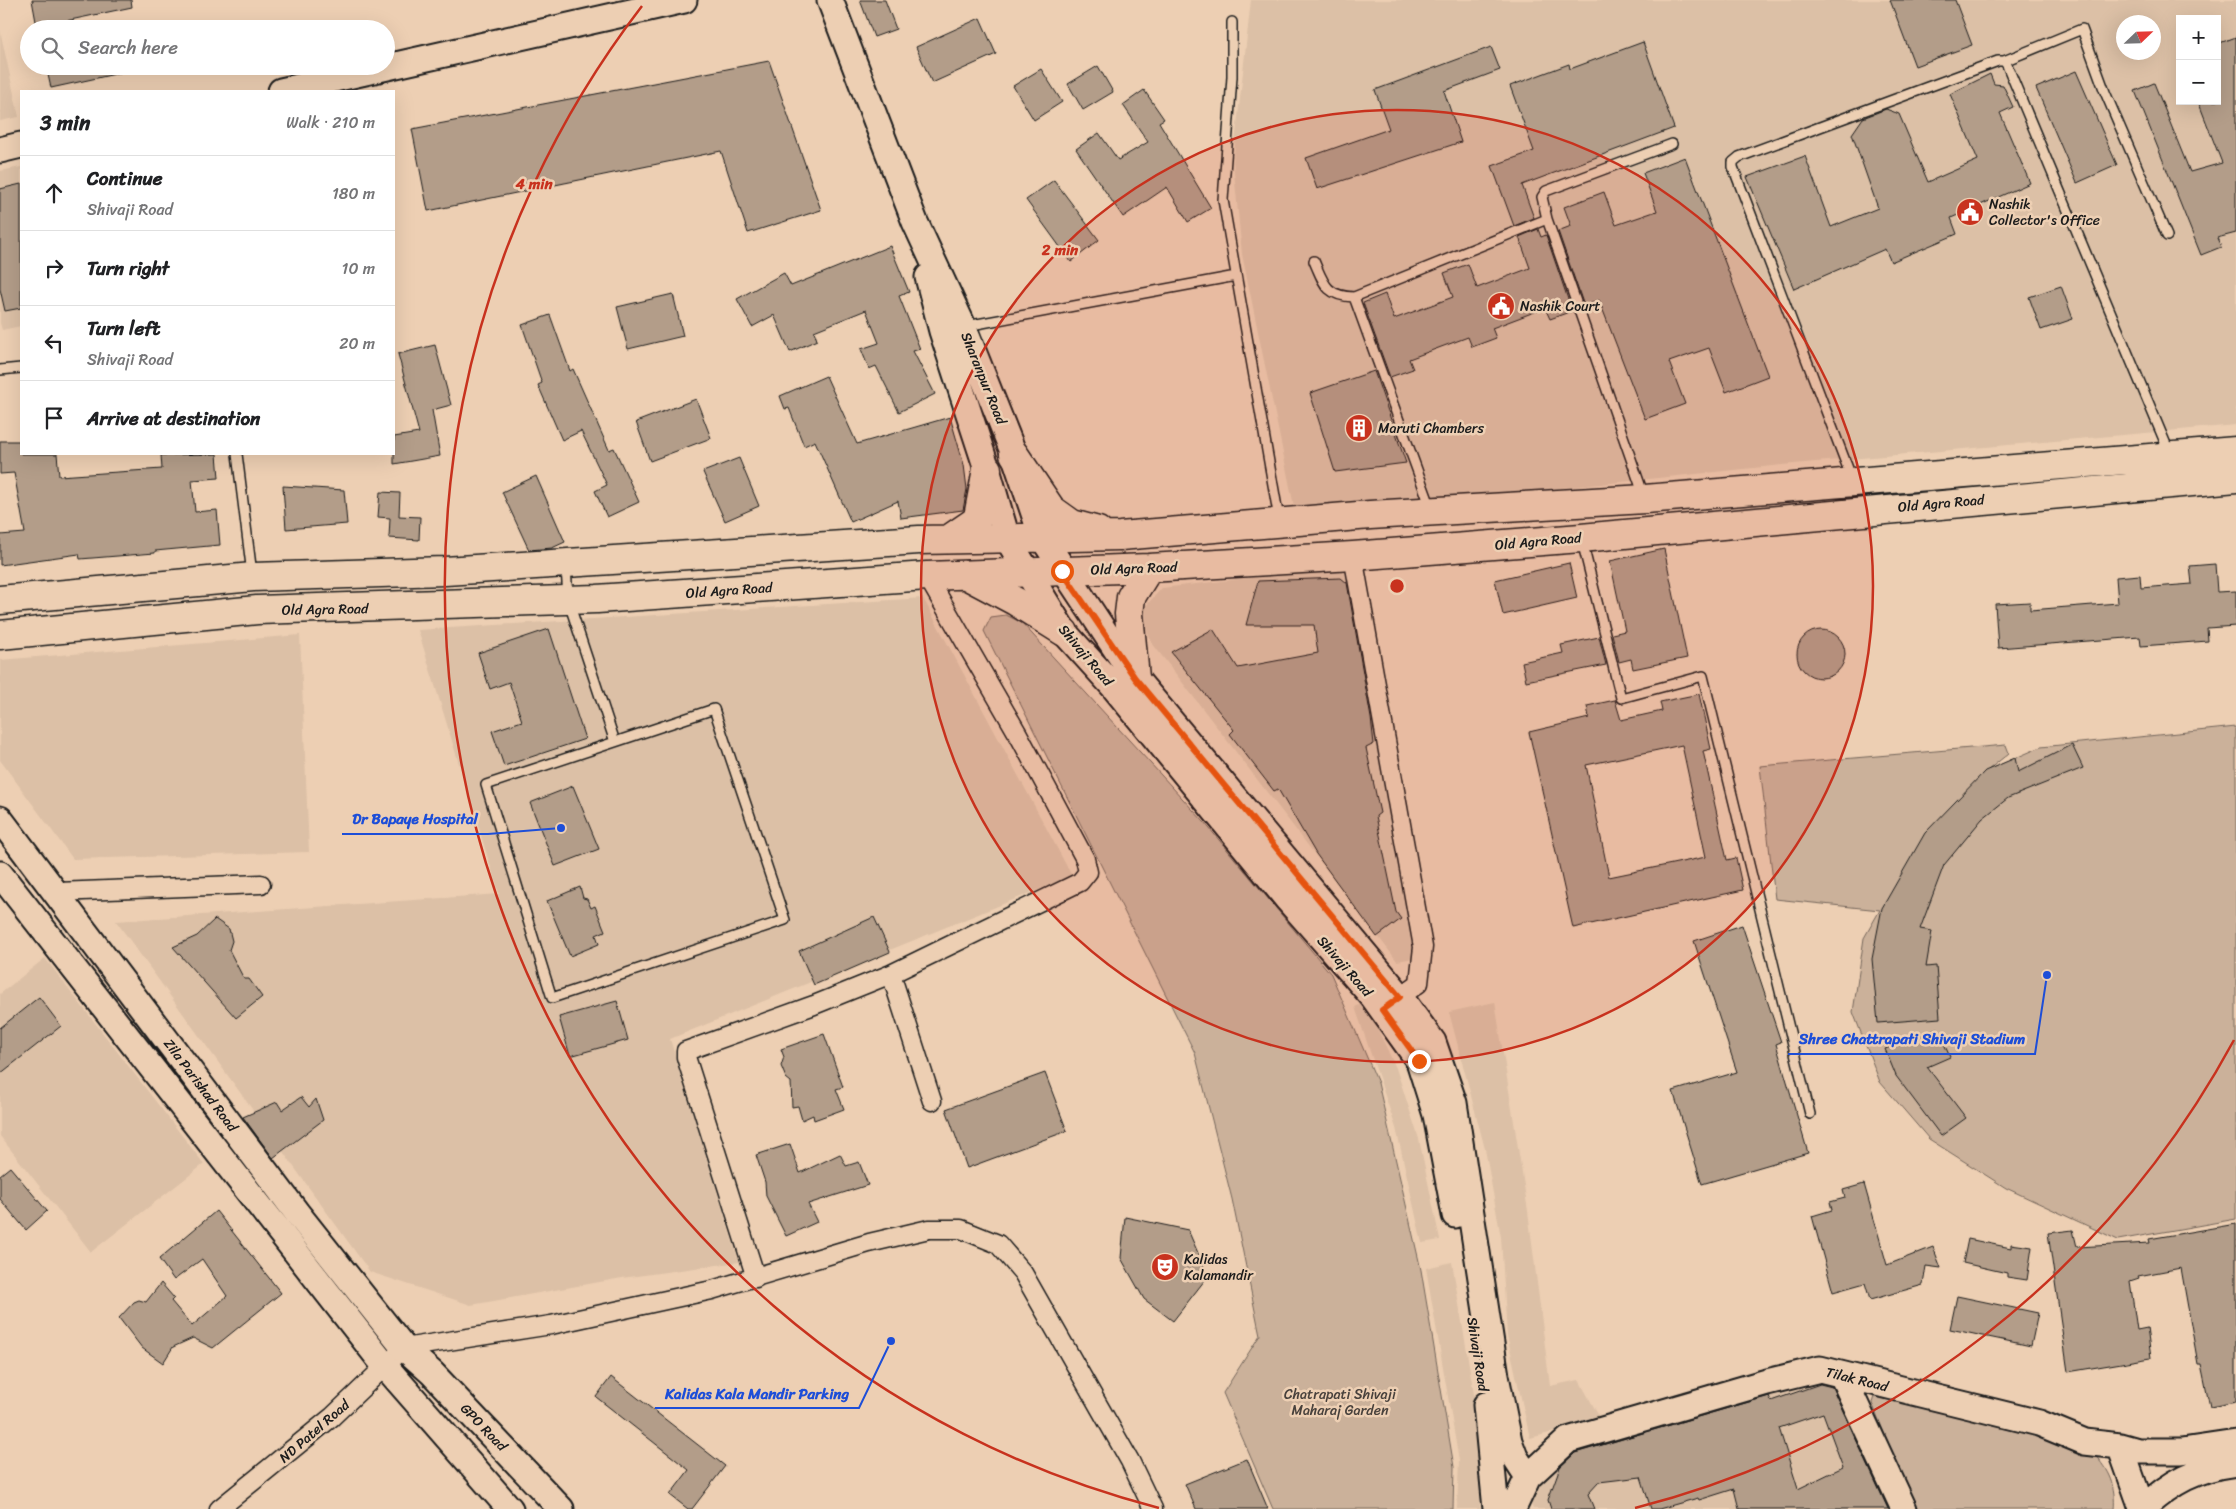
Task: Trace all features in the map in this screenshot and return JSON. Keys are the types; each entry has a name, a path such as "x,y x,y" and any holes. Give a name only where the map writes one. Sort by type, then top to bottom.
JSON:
{"highway":[{"name":"Old Agra Road","path":"0,600 253,577 445,571 949,539 1120,536 1433,511 1644,499 2236,451"},
{"path":"1014,454 1052,509 1062,518 1072,524 1120,536"},
{"path":"949,539 974,522 978,517 987,469"},
{"name":"Old Agra Road","path":"0,635 257,610 568,600 928,576 1149,568 1353,556 1581,538 2236,478"},
{"path":"1135,678 1129,614 1131,597 1149,568"},
{"path":"965,574 1015,601 1064,632"}],"main road":[{"path":"395,65 684,0"},
{"name":"Sharanpur Road","path":"830,0 915,222 963,326 1014,454 1042,538"},
{"path":"285,90 352,75"},
{"path":"0,150 20,146"},
{"name":"Sharanpur Road","path":"915,222 942,331 987,469 1007,538"},
{"name":"Shivaji Road","path":"1007,538 1064,632 1113,686 1288,900 1391,1004 1433,1042 1454,1103 1496,1376 1509,1441 1515,1457 1528,1476"},
{"name":"Shivaji Road","path":"1042,538 1062,571 1135,678 1391,1004 1419,1061 1436,1115 1460,1243 1488,1419 1496,1509"},
{"name":"Zila Parishad Road","path":"0,819 57,892 297,1214 404,1348"},
{"name":"Zila Parishad Road","path":"0,874 385,1366"},
{"name":"GPO Road","path":"404,1348 432,1373 561,1509"},
{"path":"385,1366 510,1509"},
{"name":"Tilak Road","path":"1513,1509 1528,1476 1568,1440 1767,1382 1820,1369 2039,1422 2085,1442 2120,1446 2138,1451 2182,1451 2236,1444"},
{"path":"1842,1375 1904,1509"},
{"path":"2120,1446 2142,1509 2181,1478 2210,1466 2236,1463"}],"street":[{"path":"1353,556 1423,947 1419,983 1391,1004"},
{"path":"756,1278 686,1057 686,1051 814,1005 892,974 1080,882 1088,872 1085,858 928,576"},
{"path":"57,892 261,884"},
{"path":"892,974 932,1101"},
{"path":"404,1348 551,1325 712,1290 870,1243 929,1229 961,1229 998,1244 1023,1273 1130,1461 1153,1509"},
{"name":"ND Patel Road","path":"219,1509 332,1417 404,1348"}],"lane":[{"path":"1232,22 1232,77 1222,200 1280,522"},
{"path":"1852,481 1733,167 1733,162 1738,157 1987,65 2004,61 2082,29 2105,92 2167,236"},
{"path":"2004,61 2171,456"},
{"path":"1644,499 1542,204 1542,197 1546,191 1672,144"},
{"path":"1314,261 1326,286 1338,296 1354,297 1548,219"},
{"path":"963,326 1236,276"},
{"path":"1354,297 1433,511"},
{"path":"0,370 20,368"},
{"path":"237,455 253,577"},
{"path":"1581,538 1621,698 1703,676 1810,1114"},
{"path":"566,564 568,600 615,742"},
{"path":"714,708 785,920 552,998 486,785 615,742 714,708"}],"shaded area":[{"path":"1251,0 2236,0 2236,425 1782,465 1296,516 1242,254 1233,161"},
{"path":"0,30 19,117 0,121"},
{"path":"20,167 20,326 2,330 0,323 0,171"},
{"path":"1344,567 1419,957 1397,961 1152,643 1139,613 1162,588"},
{"path":"923,598 1072,876 670,1039 739,1262 622,1278 471,1305 370,1272 116,921 499,894 418,630"},
{"path":"300,635 309,852 73,859 0,760 0,660"},
{"path":"45,958 204,1164 91,1252 0,1136 0,994"},
{"path":"1365,1002 1396,1068 1419,1139 1440,1240 1422,1243 1396,1128 1355,1007"},
{"path":"1495,1002 1528,1211 1550,1386 1579,1380 1601,1420 1530,1438 1507,1335 1501,1237 1485,1149 1449,1012"},
{"path":"1452,1262 1484,1455 1480,1509 1457,1509 1459,1461 1426,1268"},
{"path":"1832,1377 1883,1509 1533,1509 1531,1503 1557,1458 1774,1383"}],"green space":[{"name":"Chatrapati Shivaji Maharaj Garden","path":"1006,615 1022,623 1204,822 1331,974 1378,1083 1421,1270 1454,1467 1453,1509 1273,1509 1223,1393 1260,1335 1232,1199 1195,1053 984,631 991,617"},
{"path":"2236,727 2236,1219 2118,1240 2006,1188 1929,1139 1880,1082 1853,1012 1864,938 1880,910 1775,899 1760,766 2006,745 2009,753 1988,770 2041,747"},
{"path":"1877,1387 2095,1454 2105,1467 2114,1486 2115,1509 1915,1509 1872,1403"}],"building":[{"path":"32,0 131,0 132,7 70,20 36,20"},
{"path":"860,0 885,0 896,29 874,37"},
{"path":"1890,0 1955,0 1972,45 1915,66"},
{"path":"980,18 996,54 932,83 916,47"},
{"path":"2236,37 2236,233 2217,238 2221,247 2201,255 2135,91 2154,83 2190,172 2222,163 2200,105 2221,105 2221,43"},
{"path":"1643,42 1674,128 1522,185 1534,218 1514,226 1492,166 1534,151 1510,86 1569,64 1570,69"},
{"path":"1491,47 1500,70 1444,91 1461,142 1317,189 1306,158 1389,129 1375,90"},
{"path":"769,61 821,210 748,233 721,151 428,211 412,129"},
{"path":"1098,66 1113,92 1083,110 1068,84"},
{"path":"1041,69 1062,102 1034,120 1013,86"},
{"path":"2076,71 2117,165 2077,183 2036,88"},
{"path":"1990,74 1994,84 2003,85 2013,107 2000,113 2030,183 1951,218 1957,234 1891,262 1885,249 1794,289 1747,177 1805,156 1831,227 1878,208 1852,134 1863,118 1886,109 1899,114 1928,182 1978,160 1950,94"},
{"path":"48,75 111,75 51,88"},
{"path":"1144,90 1164,119 1159,122 1211,208 1188,222 1167,187 1123,217 1076,149 1099,133 1118,160 1148,142 1123,105"},
{"path":"1685,157 1768,376 1726,392 1709,348 1669,362 1685,404 1645,419 1599,300 1584,306 1558,231 1571,226 1564,207 1604,192 1616,225 1657,211 1643,173"},
{"path":"1054,180 1099,240 1071,262 1026,200"},
{"path":"20,184 20,308 5,311 0,289 0,189"},
{"name":"Nashik Court","path":"1538,229 1541,237 1546,235 1572,311 1550,319 1545,308 1492,328 1496,338 1472,347 1468,337 1409,359 1413,369 1390,377 1363,303 1385,294 1394,319 1453,297 1444,273 1468,264 1477,288 1530,268 1519,237"},
{"path":"890,246 909,292 899,296 920,349 913,351 935,394 899,412 876,366 869,369 861,349 879,343 866,310 814,331 817,340 790,352 774,315 752,327 737,299 784,273 791,286"},
{"path":"2061,286 2073,319 2041,330 2029,297"},
{"path":"673,294 683,336 628,349 617,307"},
{"path":"550,315 570,371 573,369 609,450 614,448 639,502 607,517 595,491 607,485 581,431 562,440 538,385 542,383 522,325"},
{"path":"435,345 451,405 432,410 440,456 394,464 395,437 419,433 398,354"},
{"name":"Maruti Chambers","path":"1374,371 1406,463 1335,472 1310,393"},
{"path":"826,376 857,444 950,417 964,465 967,489 963,510 901,518 898,501 851,522 815,441 804,446 789,408 785,409 780,396"},
{"path":"696,399 711,438 650,461 636,422"},
{"path":"0,441 20,441 20,455 57,455 59,476 162,469 161,455 217,455 219,478 192,480 195,512 217,510 220,545 80,559 79,554 0,565 0,535 25,533 14,473 0,474"},
{"path":"739,458 759,506 725,521 703,472"},
{"path":"536,476 565,542 552,548 529,550 502,492"},
{"path":"283,486 344,490 347,524 286,529"},
{"path":"380,492 400,493 399,516 420,517 419,540 389,538 390,518 378,517"},
{"path":"1664,549 1687,658 1633,669 1631,659 1619,662 1612,634 1625,631 1610,561"},
{"path":"1569,563 1577,598 1503,615 1495,580"},
{"path":"2215,564 2217,592 2236,591 2236,626 2207,628 2208,641 2141,646 2140,637 1998,648 1995,604 2030,602 2030,610 2118,603 2116,577 2140,575 2141,588 2192,584 2190,566"},
{"path":"1341,578 1347,583 1371,718 1374,744 1366,748 1380,813 1376,816 1396,912 1401,919 1377,937 1316,854 1278,789 1274,791 1230,734 1234,730 1171,652 1213,629 1238,668 1318,653 1314,625 1246,625 1258,581"},
{"path":"549,629 585,739 504,766 492,731 522,721 509,682 490,689 478,653"},
{"path":"1816,630 1826,630 1835,634 1841,640 1844,645 1844,663 1835,674 1826,678 1816,678 1807,674 1801,668 1797,659 1797,649 1801,640 1807,634"},
{"path":"1599,637 1606,665 1526,681 1522,662 1563,653 1561,645"},
{"path":"1699,694 1711,749 1703,751 1727,860 1736,858 1743,890 1573,928 1529,732 1589,718 1587,706 1615,700 1621,720 1662,711 1660,702","holes":["1682,745 1706,857 1609,877 1586,765"]},
{"path":"2072,745 2083,768 2008,798 1982,819 1944,865 1920,929 1932,931 1926,967 1936,966 1940,1018 1878,1023 1872,959 1882,908 1925,833 1985,771 2015,758 2018,772"},
{"path":"573,786 599,849 555,866 530,803"},
{"path":"580,887 583,898 587,899 591,908 595,906 605,931 596,935 599,944 570,956 547,901"},
{"path":"874,917 890,952 814,985 799,951"},
{"path":"215,919 229,929 232,941 229,950 244,979 249,979 262,997 236,1018 173,947 197,936"},
{"path":"1742,925 1781,1042 1776,1044 1808,1153 1702,1184 1673,1091 1737,1072 1694,941"},
{"path":"39,997 61,1026 0,1074 0,1028"},
{"path":"617,1001 628,1040 570,1056 559,1017"},
{"path":"1937,1028 1950,1057 1927,1067 1966,1118 1941,1136 1896,1076 1885,1049"},
{"path":"824,1034 843,1087 836,1089 844,1109 814,1120 813,1115 802,1120 798,1106 792,1107 791,1082 786,1078 781,1066 784,1057 781,1049"},
{"path":"1045,1073 1067,1131 967,1168 946,1109"},
{"path":"301,1097 309,1107 316,1099 323,1120 273,1158 243,1117 277,1102 282,1110"},
{"path":"790,1144 800,1173 840,1154 846,1166 859,1162 868,1185 808,1204 817,1222 786,1236 766,1196 765,1182 756,1155"},
{"path":"10,1167 47,1211 26,1230 0,1199 0,1175"},
{"path":"1864,1184 1887,1265 1933,1247 1941,1268 1926,1266 1923,1285 1870,1300 1865,1283 1833,1292 1812,1216 1832,1210 1830,1202 1845,1198 1843,1190"},
{"path":"216,1211 281,1293 213,1348 193,1338 173,1347 163,1363 142,1348 119,1318 134,1302 139,1300 146,1302 161,1283 174,1298 171,1301 192,1326 227,1296 202,1259 174,1280 159,1259"},
{"name":"Kalidas Kalamandir","path":"1125,1217 1188,1230 1208,1276 1173,1321 1144,1299 1121,1258"},
{"path":"2236,1224 2236,1402 2210,1407 2201,1364 2198,1364 2181,1268 2138,1276 2139,1278 2130,1281 2137,1330 2147,1328 2151,1358 2068,1372 2048,1233 2073,1230 2077,1247 2150,1243 2149,1239"},
{"path":"1968,1239 2011,1248 2011,1244 2032,1247 2027,1280 2007,1277 2007,1273 1963,1263"},
{"path":"1957,1296 2038,1313 2031,1346 1950,1329"},
{"path":"611,1377 725,1466 692,1509 688,1509 670,1495 689,1470 596,1397"},
{"path":"1820,1384 1832,1387 1888,1509 1739,1509 1734,1489 1699,1500 1698,1498 1659,1509 1651,1509 1641,1477 1599,1482 1588,1494 1594,1509 1551,1509 1548,1500 1560,1467 1575,1453 1769,1396 1771,1401","holes":["1823,1413 1843,1467 1798,1489 1779,1428"]},
{"path":"1247,1459 1268,1509 1196,1509 1185,1484"}],"place":[{"name":"Nashik Collector's Office","path":"1970,212"},
{"name":"Nashik Court","path":"1501,306"},
{"name":"Maruti Chambers","path":"1359,428"},
{"name":"Dr Bapaye Hospital","path":"561,828"},
{"name":"Shree Chattrapati Shivaji Stadium","path":"2047,975"},
{"name":"Kalidas Kalamandir","path":"1165,1267"},
{"name":"Kalidas Kala Mandir Parking","path":"891,1341"}],"route":[{"path":"1062,571 1135,678 1400,997 1382,1010 1419,1061"}]}
